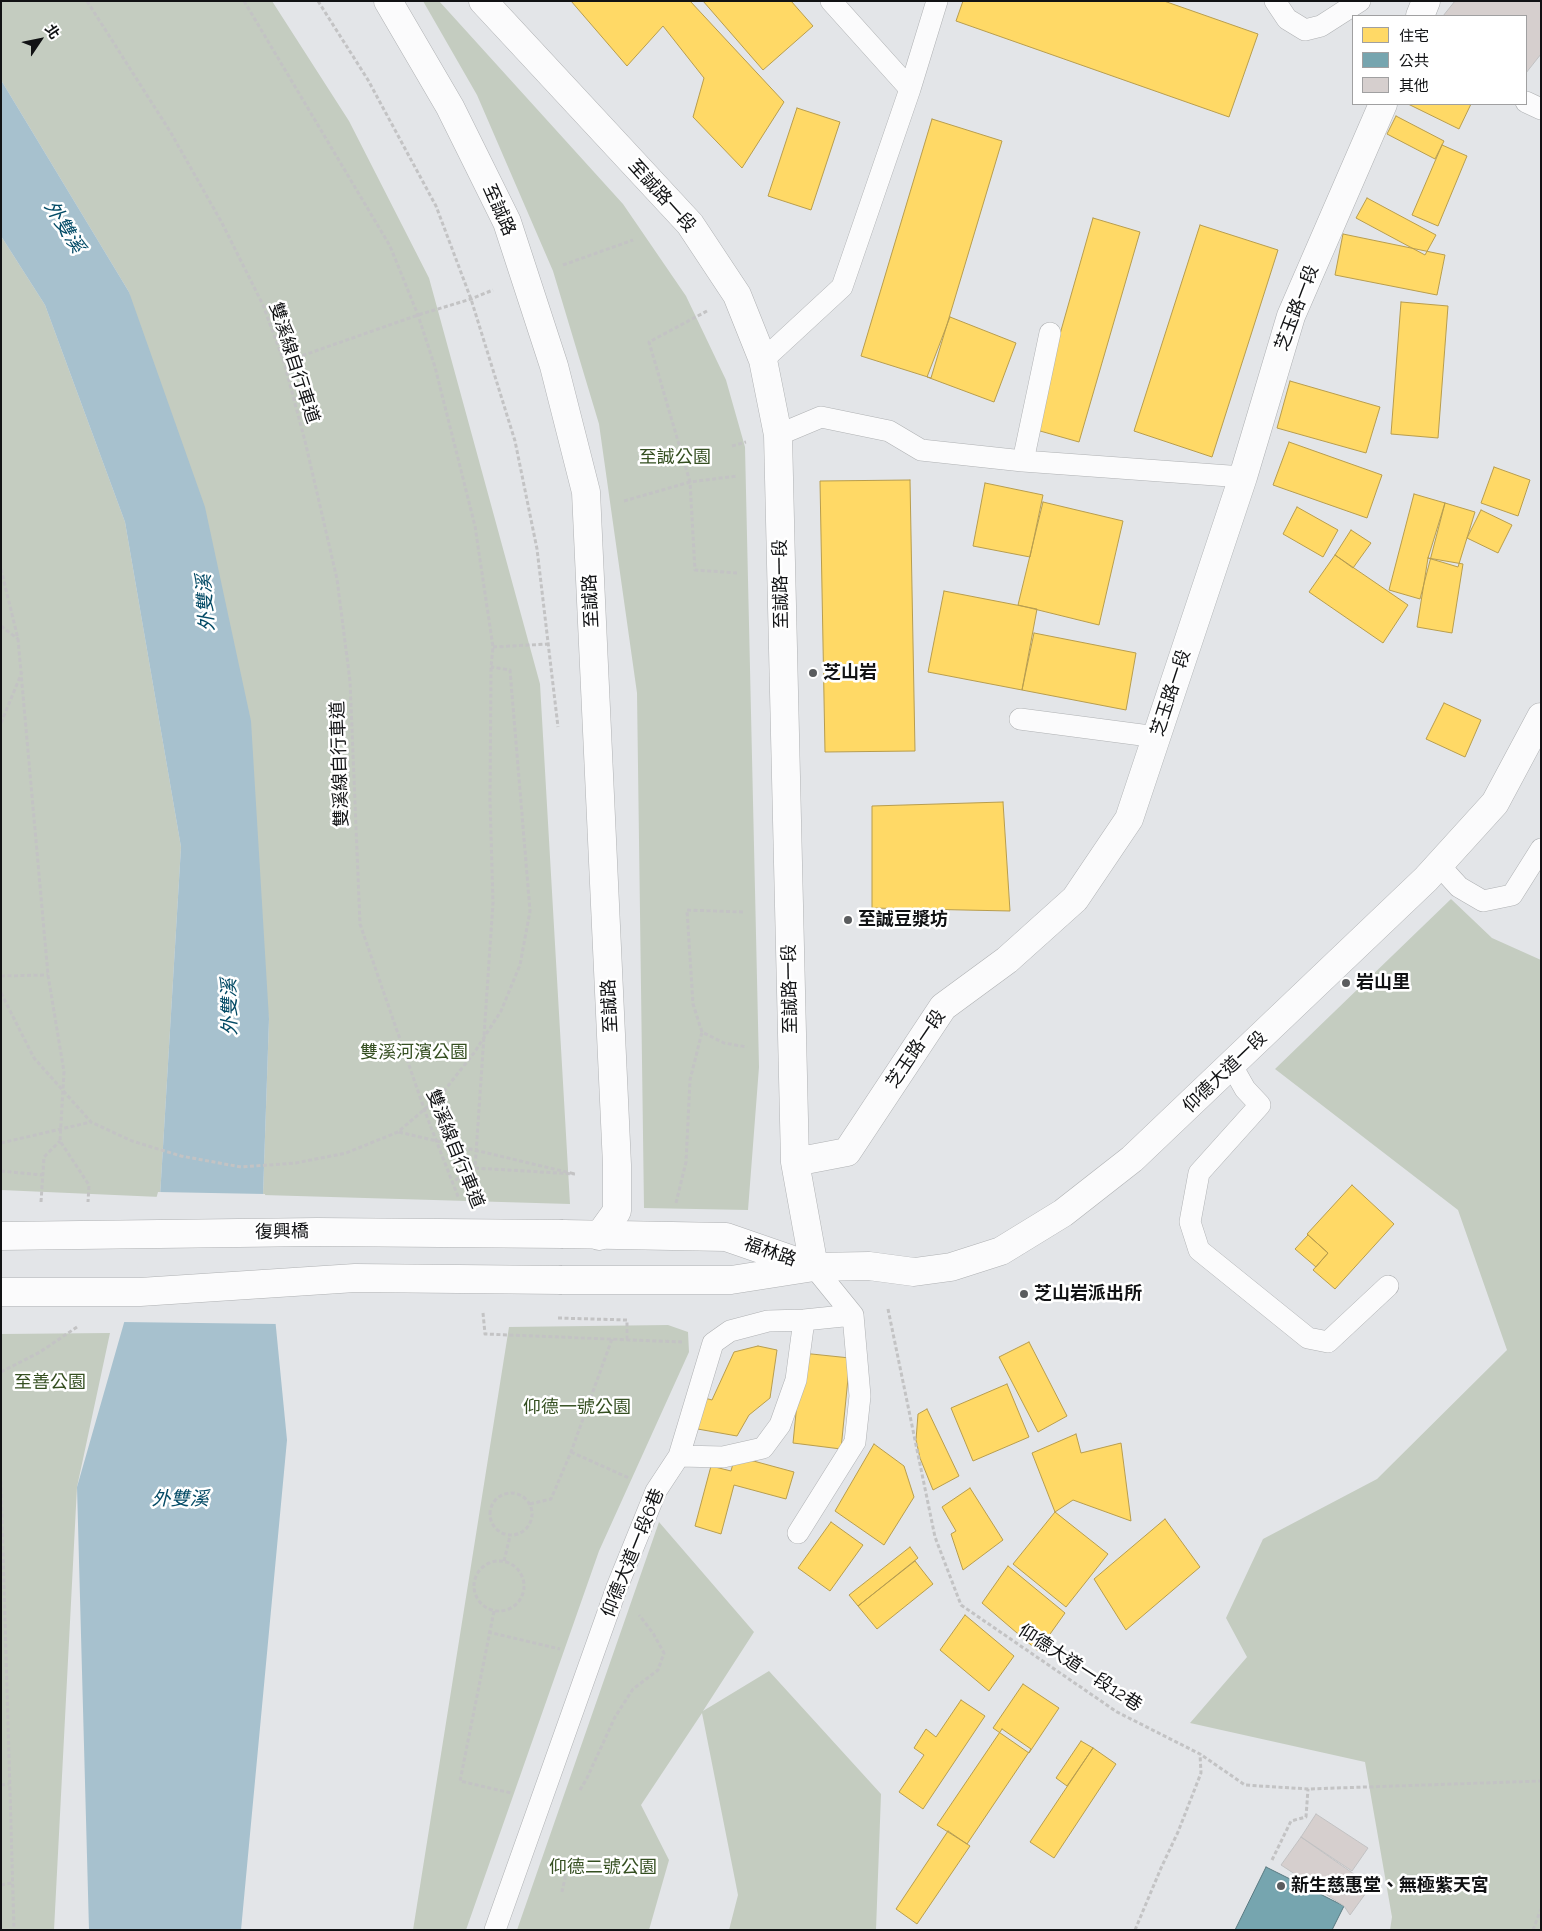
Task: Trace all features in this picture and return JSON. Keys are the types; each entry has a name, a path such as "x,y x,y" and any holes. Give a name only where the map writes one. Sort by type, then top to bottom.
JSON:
{"street":[{"name":"至誠路","path":"388,1 450,107 507,222 554,366 586,492 617,1165 617,1211 599,1236"},
{"name":"至誠路一段","path":"483,1 690,224 737,295 762,360 778,435 795,1162 814,1267"},
{"path":"1420,15 1426,1"},
{"name":"芝玉路一段","path":"795,1162 847,1152 943,1007 1007,960 1075,899 1129,819 1243,477 1291,316 1383,105"},
{"name":"仰德大道一段","path":"814,1267 869,1266 914,1272 951,1267 1000,1251 1063,1213 1132,1159 1232,1066 1439,865 1495,802 1541,717"},
{"name":"復興橋","path":"1,1236 317,1232 563,1234"},
{"name":"福林路","path":"563,1234 726,1237 814,1267"},
{"name":"福林路","path":"1,1292 140,1292 355,1278 731,1280 814,1267"}],"lane":[{"path":"831,1 910,89"},
{"path":"762,360 842,287 938,1"},
{"path":"1275,1 1287,19 1306,30 1321,26 1360,1"},
{"path":"1527,102 1541,109"},
{"path":"1023,461 1050,333"},
{"path":"778,435 821,417 889,431 921,450 1023,461 1243,477"},
{"path":"1020,719 1157,737"},
{"path":"1439,865 1459,887 1483,901 1512,895 1541,849"},
{"path":"1232,1066 1245,1089 1260,1105 1199,1173 1190,1222 1199,1250 1308,1338 1328,1342 1388,1286"},
{"path":"798,1533 855,1442 860,1396 853,1315 814,1267"},
{"path":"713,1343 730,1331 768,1321 804,1320 853,1315"},
{"path":"679,1456 723,1457 763,1448 780,1425 796,1380 804,1320"},
{"name":"仰德大道一段6巷","path":"495,1930 611,1605 656,1491 679,1456 713,1343"}],"path":[{"name":"雙溪線自行車道","path":"87,1 171,133 222,223 263,305 284,362 337,579 350,682 360,924 424,1108 463,1208"},
{"path":"244,1 390,246 418,315 435,367 475,526 493,647 491,667 490,800 492,903 475,1168"},
{"path":"318,1 368,80 436,206 471,299 515,441 537,549 558,727"},
{"path":"564,265 633,240"},
{"path":"284,362 418,315 471,299"},
{"path":"687,322 648,342 690,482 695,570 736,573"},
{"path":"624,501 690,482 737,476"},
{"path":"1,569 18,639 48,975 64,1072 60,1141 89,1185 87,1207"},
{"path":"1,626 18,639"},
{"path":"493,647 548,644"},
{"path":"1,993 34,1058 91,1122 132,1141 181,1156 241,1167 296,1163 346,1153 398,1132 440,1096 474,1054 501,1011 520,965 530,912 510,670 491,667"},
{"path":"1,723 22,672"},
{"path":"674,1208 686,1162 690,1080 702,1032 693,1004 687,910 743,912"},
{"path":"1,976 48,975"},
{"path":"702,1032 724,1043 747,1047"},
{"path":"1,1143 91,1122"},
{"path":"398,1132 574,1174 475,1168 452,1182"},
{"path":"41,1205 44,1157 60,1141"},
{"path":"1,1171 42,1175"},
{"path":"483,1306 485,1334 713,1343"},
{"name":"仰德大道一段12巷","path":"888,1309 935,1537 961,1605 1117,1712 1200,1754 1245,1785 1308,1789 1541,1780"},
{"path":"558,1318 627,1320 627,1340"},
{"path":"1,1372 40,1352 79,1326"},
{"path":"530,1504 551,1499 571,1452 612,1339"},
{"path":"571,1452 656,1491"},
{"path":"1,1481 14,1930"},
{"path":"511,1493 522,1496 530,1504 532,1515 529,1526 521,1533 510,1536 499,1532 492,1524 489,1513 493,1503 501,1495 511,1493"},
{"path":"504,1561 510,1536"},
{"path":"493,1561 504,1561 515,1566 522,1574 525,1585 522,1596 516,1605 506,1610 494,1610 484,1606 476,1597 474,1586 476,1575 483,1566 493,1561"},
{"path":"494,1610 488,1632 460,1780 511,1793"},
{"path":"488,1632 560,1649"},
{"path":"577,1794 587,1778 614,1717 633,1689 658,1670 664,1653 653,1633"},
{"path":"1135,1930 1178,1832 1201,1773 1200,1754"},
{"path":"1,1785 10,1784"},
{"path":"1272,1860 1291,1822 1306,1817 1308,1789"},
{"path":"546,1866 566,1873 562,1892"},
{"path":"1,1885 12,1883"},
{"path":"1533,1930 1541,1909"}],"green space":[{"name":"雙溪河濱公園","path":"1,1 272,1 349,121 429,278 540,684 570,1204 263,1195 269,1019 129,292 1,80"},
{"name":"至誠公園","path":"423,1 439,1 623,204 686,296 726,380 745,447 759,1067 748,1210 644,1208 637,693 599,424 553,271 477,95"},
{"path":"1,236 45,305 125,522 181,847 160,1197 1,1190"},
{"path":"1451,899 1492,938 1541,960 1541,1930 1390,1930 1392,1917 1365,1762 1190,1723 1247,1657 1226,1618 1263,1539 1377,1479 1507,1350 1458,1210 1275,1069"},
{"name":"仰德一號公園","path":"668,1325 688,1332 689,1352 599,1551 466,1930 413,1930 509,1327"},
{"name":"至善公園","path":"110,1333 77,1487 54,1930 1,1930 1,1334"},
{"name":"仰德二號公園","path":"659,1522 754,1632 703,1711 769,1671 881,1794 876,1930 729,1930 738,1895 702,1713 641,1805 669,1860 649,1930 517,1930"}],"water":[{"name":"外雙溪","path":"1,80 129,292 205,507 251,721 269,1019 263,1195 287,1440 241,1930 89,1930 77,1487 160,1197 181,847 125,522 45,305 1,236"}],"pier":[{"path":"158,1192 265,1194 278,1324 122,1322"}],"building: 住宅":[{"path":"571,1 690,1 784,102 742,168 693,117 704,78 663,26 627,66"},
{"path":"703,1 791,1 813,26 763,70"},
{"path":"963,1 1164,1 1258,34 1229,117 956,21"},
{"path":"1410,105 1471,105 1459,129"},
{"path":"797,108 840,122 811,210 768,196"},
{"path":"1396,116 1444,141 1435,159 1387,134"},
{"path":"932,119 1002,141 931,378 861,356"},
{"path":"1442,145 1467,156 1438,226 1412,215"},
{"path":"1367,198 1436,235 1425,255 1356,218"},
{"path":"1093,218 1140,232 1079,442 1033,429"},
{"path":"1200,225 1278,250 1212,457 1134,431"},
{"path":"1343,234 1445,255 1437,295 1335,275"},
{"path":"1401,302 1448,306 1438,438 1391,434"},
{"path":"950,317 1016,343 994,402 927,377"},
{"path":"1290,381 1380,407 1366,453 1277,428"},
{"path":"1289,442 1382,475 1367,518 1273,485"},
{"path":"1494,467 1530,480 1518,516 1481,503"},
{"path":"910,480 915,751 825,752 820,481"},
{"path":"985,483 1043,495 1030,557 973,546"},
{"path":"1414,494 1445,503 1420,599 1389,590"},
{"path":"1043,502 1123,521 1099,625 1018,605"},
{"path":"1445,503 1475,512 1458,567 1428,558"},
{"path":"1297,507 1338,530 1323,557 1283,534"},
{"path":"1481,510 1512,525 1498,553 1467,538"},
{"path":"1351,530 1371,543 1353,568 1335,555"},
{"path":"1335,555 1408,605 1383,643 1309,592"},
{"path":"1428,558 1463,564 1452,633 1417,627"},
{"path":"944,591 1037,609 1022,690 928,672"},
{"path":"1034,633 1136,653 1126,710 1022,690"},
{"path":"1444,703 1481,720 1465,757 1426,739"},
{"path":"1003,802 1010,911 872,908 872,806"},
{"path":"1352,1185 1394,1224 1335,1289 1313,1270 1328,1253 1307,1234"},
{"path":"1308,1235 1328,1253 1316,1267 1295,1249"},
{"path":"1029,1342 1067,1416 1038,1432 999,1357"},
{"path":"758,1346 777,1350 770,1398 749,1415 737,1436 692,1428 701,1397 712,1400 734,1352"},
{"path":"802,1353 850,1358 841,1449 793,1443"},
{"path":"1007,1384 1029,1437 973,1461 951,1408"},
{"path":"927,1409 959,1476 933,1490 920,1458 916,1440 918,1414"},
{"path":"1076,1434 1081,1453 1121,1443 1131,1521 1073,1500 1055,1512 1032,1453"},
{"path":"874,1444 904,1466 914,1497 884,1545 835,1511"},
{"path":"735,1456 794,1472 786,1499 734,1485 721,1534 695,1526 711,1466 731,1471"},
{"path":"970,1488 1003,1540 963,1570 951,1534 956,1531 942,1507"},
{"path":"1055,1512 1108,1554 1066,1607 1013,1564"},
{"path":"1165,1519 1200,1567 1126,1630 1094,1579"},
{"path":"831,1522 863,1545 830,1591 798,1568"},
{"path":"910,1547 918,1558 858,1606 849,1595"},
{"path":"915,1561 933,1584 877,1629 858,1606"},
{"path":"1008,1566 1065,1613 1038,1651 982,1603"},
{"path":"965,1615 1014,1656 989,1691 940,1650"},
{"path":"1023,1684 1059,1708 1029,1753 993,1728"},
{"path":"961,1700 985,1716 923,1809 899,1792 924,1755 914,1748 926,1729 936,1737"},
{"path":"1002,1729 1031,1749 967,1844 937,1825"},
{"path":"1081,1741 1093,1748 1067,1786 1056,1778"},
{"path":"1093,1748 1116,1764 1054,1858 1030,1842"},
{"path":"948,1831 970,1846 917,1924 896,1909"}],"building: 公共":[{"name":"新生慈惠堂、無極紫天宮","path":"1266,1867 1344,1906 1332,1930 1235,1930"}],"building: 其他":[{"path":"1455,1 1541,1 1541,54 1527,72 1527,15 1444,15"},
{"path":"1316,1814 1368,1848 1352,1871 1301,1837"},
{"path":"1301,1837 1371,1886 1350,1915 1344,1906 1281,1865"}],"place":[{"name":"芝山岩","path":"813,673"},
{"name":"至誠豆漿坊","path":"848,920"},
{"name":"岩山里","path":"1346,983"},
{"name":"芝山岩派出所","path":"1024,1294"},
{"name":"新生慈惠堂、無極紫天宮","path":"1281,1886"}]}
